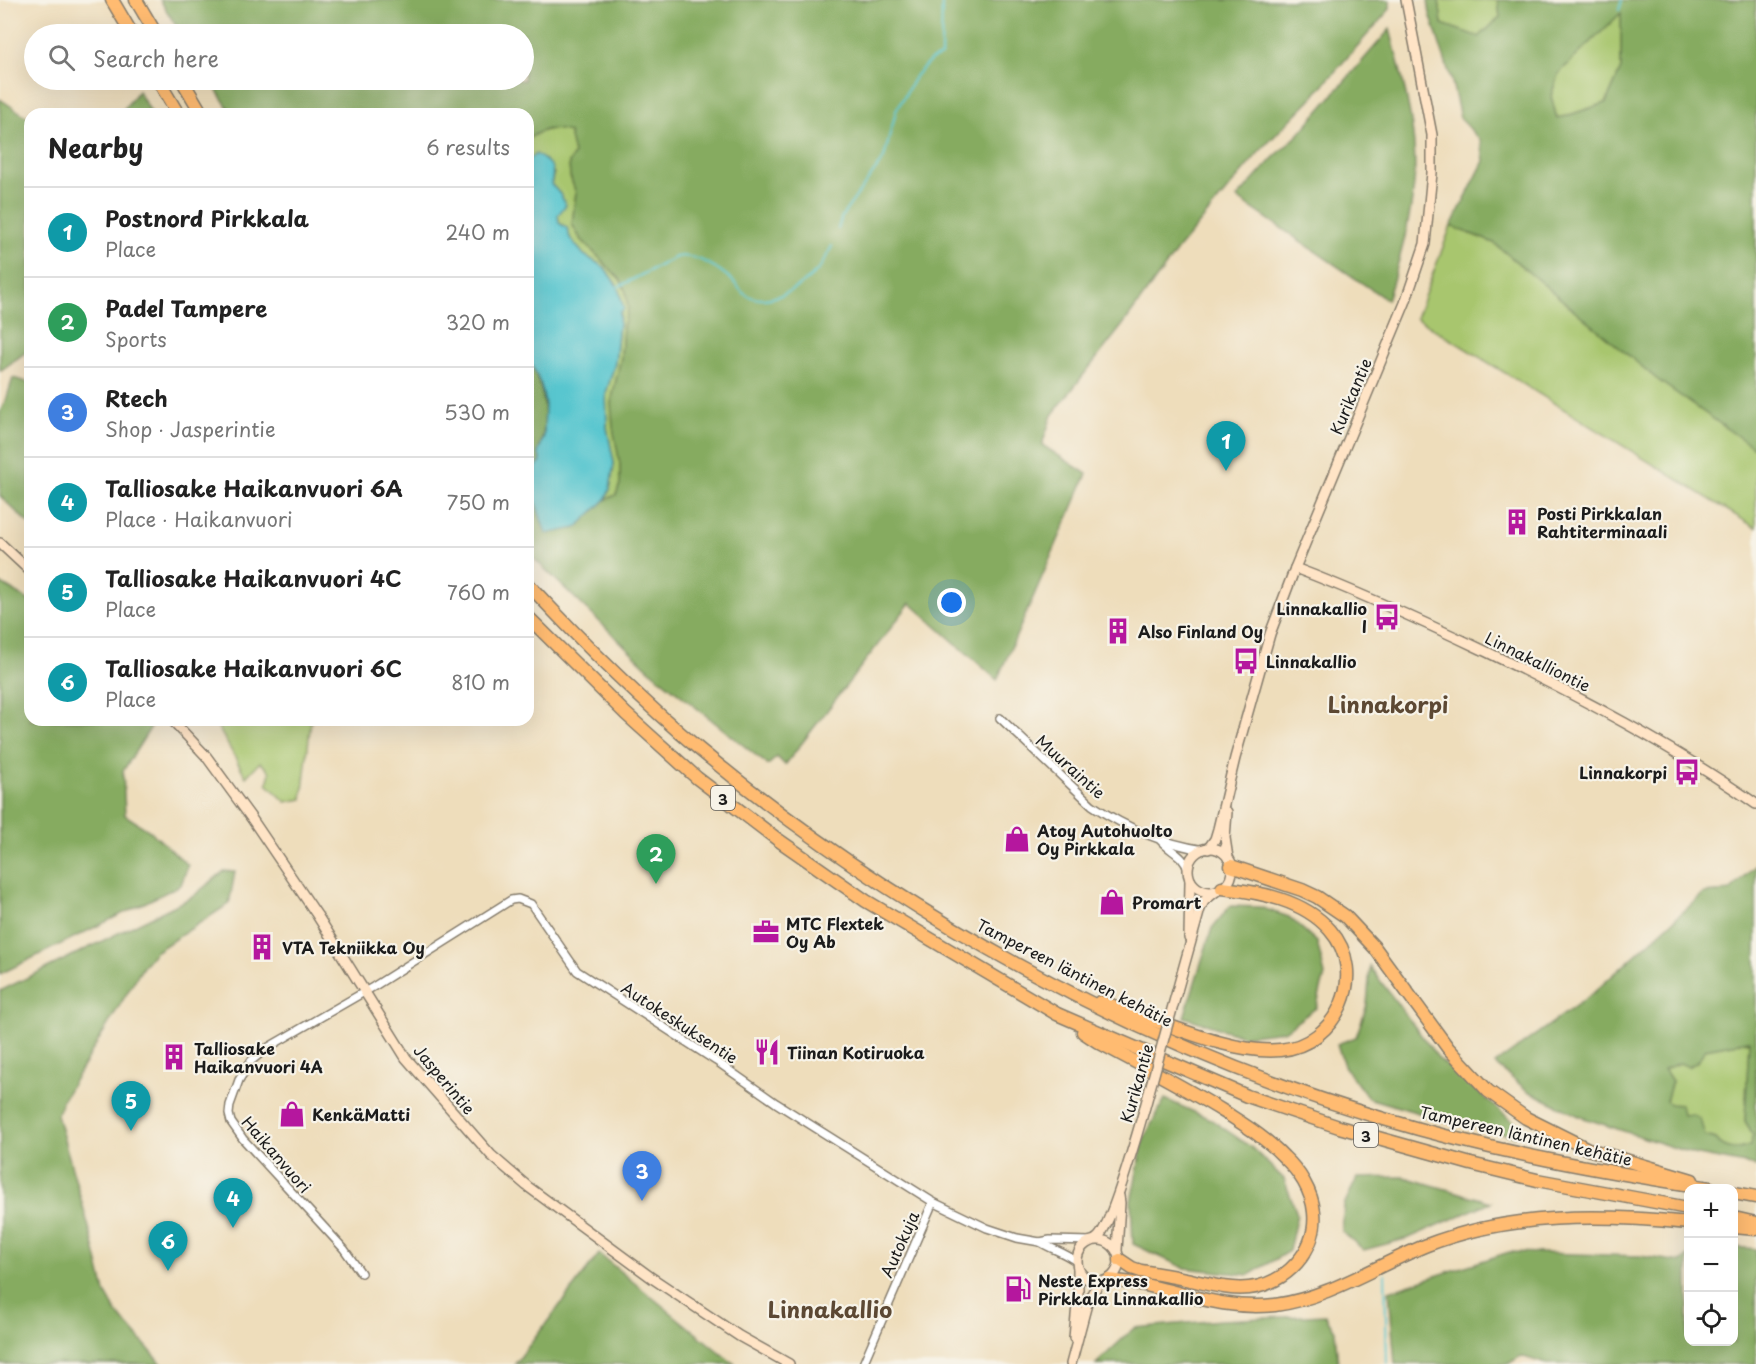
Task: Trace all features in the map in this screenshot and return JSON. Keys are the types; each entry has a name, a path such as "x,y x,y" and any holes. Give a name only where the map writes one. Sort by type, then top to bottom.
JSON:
{"highway":[{"path":"112,0 126,24"},
{"path":"136,0 150,24"},
{"path":"164,90 174,108"},
{"path":"188,90 198,108"},
{"name":"Tampereen läntinen kehätie","path":"534,590 639,696 698,748 774,809 829,849 948,924 1125,1021 1266,1079 1383,1119 1477,1144 1604,1171 1685,1184"},
{"name":"3","path":"534,623 626,714 697,778 768,832 866,901 1057,1014 1247,1096 1339,1127 1408,1148 1504,1172 1684,1207"},
{"path":"1230,863 1302,890 1345,916 1375,948 1427,1021 1468,1070 1488,1090 1526,1118 1588,1149 1704,1184"},
{"path":"1079,996 1125,1009 1189,1033 1260,1050 1292,1048 1309,1041 1326,1029 1339,1011 1348,980 1346,961 1332,931 1313,914 1264,894 1219,890"},
{"path":"1057,1014 1098,1042 1195,1094 1261,1136 1294,1168 1304,1182 1313,1205 1314,1226 1303,1255 1276,1280 1257,1286 1220,1287 1141,1271 1132,1268 1119,1255"},
{"path":"1738,1193 1756,1197"},
{"path":"1104,1281 1151,1286 1228,1305 1274,1305 1329,1290 1410,1252 1445,1239 1497,1225 1576,1217 1612,1217 1684,1223"},
{"path":"1738,1219 1756,1223"},
{"path":"1738,1227 1756,1229"}],"main road":[{"name":"Kurikantie","path":"1206,849 1215,838 1259,667 1295,568 1406,303 1425,244 1431,191 1432,135 1406,0"},
{"path":"0,543 24,565"},
{"name":"Linnakalliontie","path":"1295,568 1391,607 1559,687 1659,742 1756,804"},
{"name":"Jasperintie","path":"178,726 206,756 252,819 317,915 406,1058 491,1155 527,1186 652,1278 739,1336 789,1364"},
{"name":"Kurikantie","path":"1227,794 1226,838 1230,863"},
{"path":"1206,849 1221,852 1230,863 1229,880 1219,890 1209,892 1197,888 1189,874 1193,857 1206,849"},
{"name":"Kurikantie","path":"1189,874 1189,945"},
{"name":"Kurikantie","path":"1093,1240 1102,1236 1119,1194 1189,945 1204,901 1219,890"},
{"name":"Kurikantie","path":"1119,1194 1119,1255"},
{"path":"1071,1364 1083,1325 1090,1297 1104,1281 1117,1272 1119,1255 1108,1242 1093,1240 1080,1249 1077,1264 1078,1294 1074,1337 1076,1347"},
{"path":"1077,1264 1085,1278 1104,1281"}],"street":[{"name":"Muuraintie","path":"1000,718 1092,805 1135,830 1161,841 1206,849"},
{"name":"Muuraintie","path":"1161,841 1168,849 1177,852 1186,863 1189,874"},
{"name":"Autokeskuksentie","path":"364,992 511,900 518,899 531,904 577,971 716,1061 785,1109 933,1202 987,1228 1017,1238 1040,1242 1093,1240"},
{"name":"Haikanvuori","path":"360,1273 344,1249 243,1139 231,1122 229,1114 239,1080 251,1061 273,1044 364,992"},
{"name":"Autokuja","path":"863,1364 933,1202"},
{"name":"Autokeskuksentie","path":"1040,1242 1049,1248 1065,1253 1077,1264"}],"green space":[{"path":"160,0 1390,0 1390,9 1310,100 1259,152 1178,249 1122,326 1052,415 1042,445 1087,474 997,680 910,603 785,765 777,757 768,765 653,673 534,559 534,371 542,392 545,415 538,453 576,528 605,500 616,495 620,484 620,464 611,403 621,358 623,327 628,309 626,292 620,279 580,238 572,224 576,193 570,176 569,163 574,154 569,132 557,129 534,136 534,108 228,108 216,90 534,90 534,24 175,24"},
{"path":"1428,0 1439,0 1442,24 1479,37 1500,17 1498,0 1756,0 1756,449 1658,380 1494,243 1451,226 1484,161 1481,141 1460,118 1452,82 1430,14","holes":["1621,13 1621,69 1606,103 1557,119 1551,96 1558,74"]},
{"path":"1439,0 1498,0 1500,17 1479,37 1442,24"},
{"path":"1621,12 1621,69 1606,103 1557,119 1551,96 1558,74"},
{"path":"1390,29 1412,125 1415,165 1407,228 1387,300 1237,198 1273,158 1298,135"},
{"path":"138,91 148,108 125,108"},
{"path":"0,99 24,115 24,353 0,371"},
{"path":"554,128 569,132 574,154 569,163 570,176 576,193 572,224 580,238 620,279 626,292 628,309 623,327 621,358 611,403 620,464 620,484 616,495 605,500 610,489 614,463 607,428 606,393 615,363 621,306 618,287 604,267 584,255 570,238 567,228 559,223 560,194 551,184 554,173 536,154 534,156 534,135"},
{"path":"1451,226 1494,243 1658,380 1756,449 1756,528 1416,318"},
{"path":"13,378 24,381 24,519 0,496 0,412"},
{"path":"0,583 24,597 24,726 150,726 123,771 125,815 150,831 188,865 181,885 0,974"},
{"path":"217,726 310,726 302,799 286,802 267,784 270,772 260,762 246,777"},
{"path":"1756,865 1756,1166 1693,1154 1581,1117 1528,1091 1495,1064 1592,994 1704,893 1730,891","holes":["1749,1041 1745,1121 1753,1134 1750,1146 1741,1149 1732,1148 1705,1136 1700,1119 1693,1114 1683,1115 1681,1105 1670,1104 1666,1101 1672,1081 1664,1069 1680,1063 1688,1067 1698,1062 1705,1049"]},
{"path":"224,871 235,872 229,904 155,952 144,965 63,1099 57,1115 105,1292 117,1313 162,1364 0,1364 0,991 192,897"},
{"path":"1230,906 1260,907 1289,917 1317,942 1325,975 1316,1008 1284,1031 1243,1036 1184,1017 1212,928"},
{"path":"1370,967 1439,1059 1516,1124 1515,1136 1439,1119 1368,1098 1344,1066 1337,1044 1356,1037 1367,1005"},
{"path":"1749,1041 1745,1121 1753,1134 1750,1146 1732,1149 1723,1146 1716,1139 1705,1136 1666,1101 1672,1081 1664,1069 1680,1063 1698,1062 1704,1049"},
{"path":"1165,1099 1210,1119 1251,1147 1284,1179 1297,1214 1289,1251 1249,1275 1184,1268 1133,1244 1131,1201 1144,1138"},
{"path":"1404,1177 1491,1202 1409,1238 1364,1250 1342,1232 1344,1205 1357,1178"},
{"path":"1738,1247 1756,1249 1756,1364 1546,1364 1521,1356 1508,1364 1395,1364 1389,1291 1509,1252 1640,1256 1681,1262 1684,1259 1684,1346 1738,1346"},
{"path":"599,1254 729,1360 735,1364 515,1364"},
{"path":"1325,1315 1335,1331 1338,1364 1096,1364 1134,1328 1221,1320"}],"water":[{"path":"536,154 551,166 553,173 551,184 566,205 558,215 559,223 567,228 570,238 584,255 604,267 618,287 624,309 620,312 615,363 606,393 607,428 614,463 610,489 605,500 576,528 546,534 534,496 534,473 541,461 538,453 544,436 545,403 534,369 534,156"}],"waterway":[{"path":"838,229 842,216 884,158 896,111 916,75 931,60 941,56 942,0"},
{"path":"1619,10 1622,0"},
{"path":"618,287 676,257 684,256 715,267 734,282 743,293 762,299 771,298 791,291 808,279 820,268 832,246"},
{"path":"1385,1273 1387,1364"}],"place":[{"name":"Postnord Pirkkala","path":"1226,471"},
{"name":"Posti Pirkkalan Rahtiterminaali","path":"1517,522"},
{"name":"Linnakallio I","path":"1387,617"},
{"name":"Also Finland Oy","path":"1118,631"},
{"name":"Linnakallio","path":"1246,661"},
{"name":"Linnakorpi","path":"1687,772"},
{"name":"Atoy Autohuolto Oy Pirkkala","path":"1017,839"},
{"name":"Padel Tampere","path":"656,884"},
{"name":"Promart","path":"1112,902"},
{"name":"MTC Flextek Oy Ab","path":"766,932"},
{"name":"VTA Tekniikka Oy","path":"262,947"},
{"name":"Tiinan Kotiruoka","path":"767,1052"},
{"name":"Talliosake Haikanvuori 4A","path":"174,1057"},
{"name":"KenkäMatti","path":"292,1114"},
{"name":"Talliosake Haikanvuori 4C","path":"131,1131"},
{"name":"Rtech","path":"642,1201"},
{"name":"Talliosake Haikanvuori 6A","path":"233,1228"},
{"name":"Talliosake Haikanvuori 6C","path":"168,1271"},
{"name":"Neste Express Pirkkala Linnakallio","path":"1018,1289"}],"district":[{"name":"Linnakorpi","path":"1388,703"},
{"name":"Linnakallio","path":"830,1308"}]}
